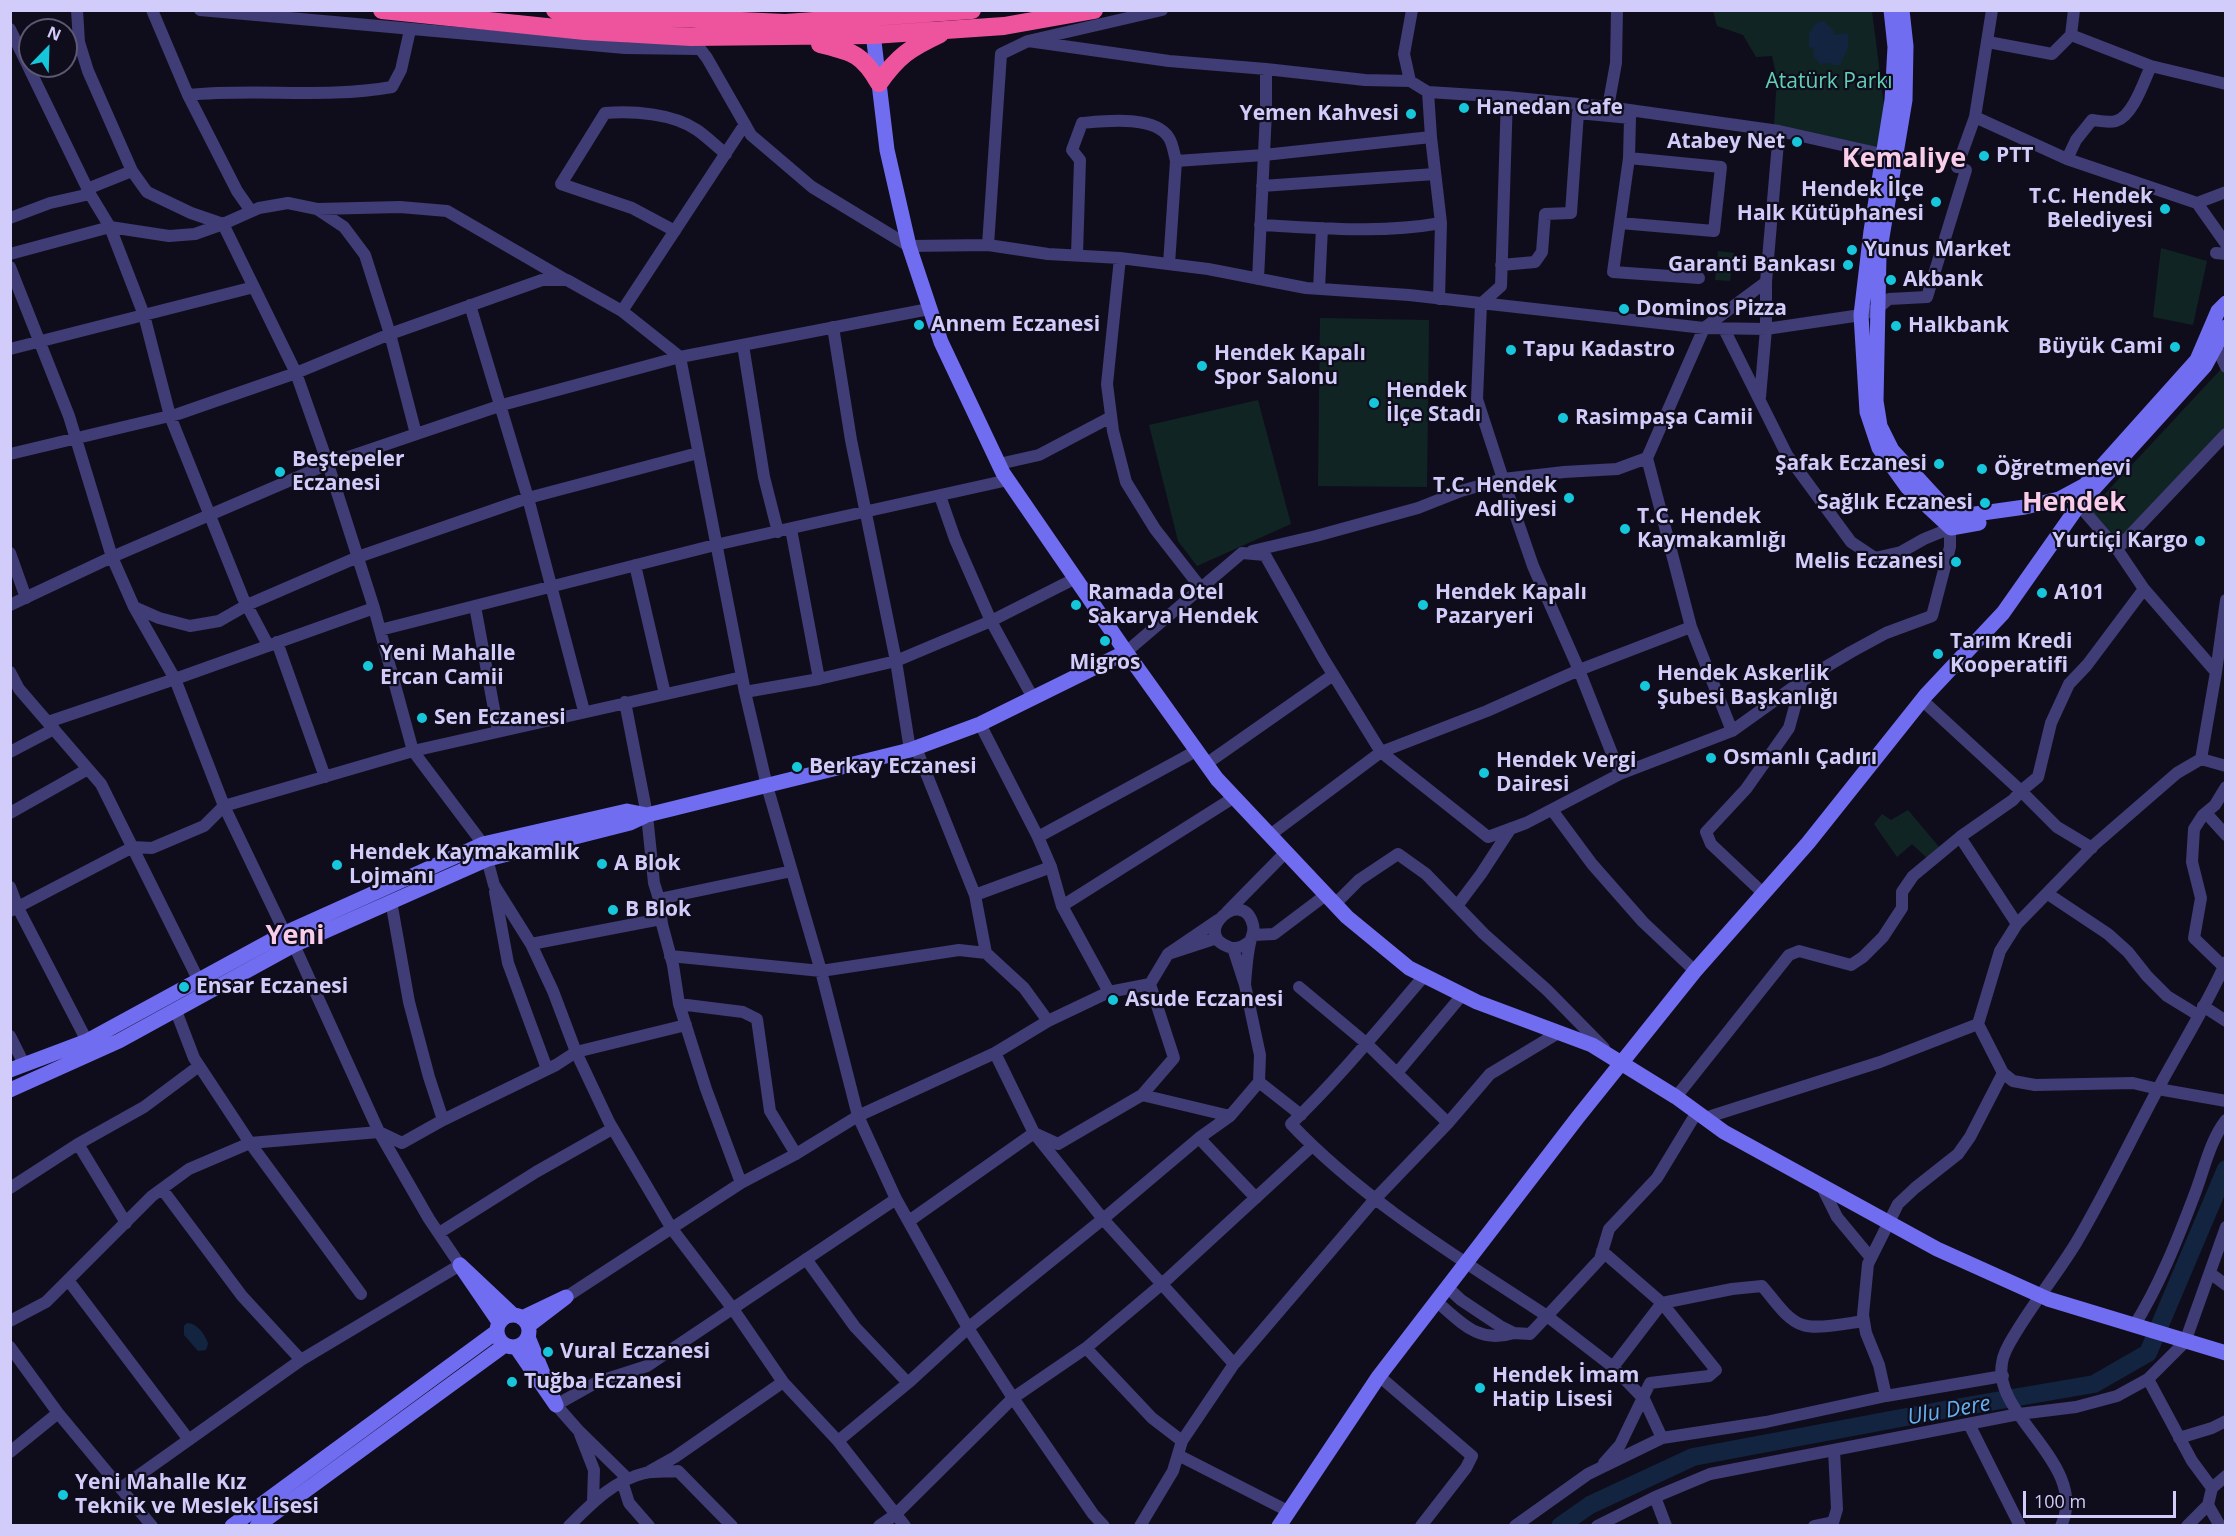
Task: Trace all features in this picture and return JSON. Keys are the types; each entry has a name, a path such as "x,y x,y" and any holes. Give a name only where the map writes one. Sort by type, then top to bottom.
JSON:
{"highway":[{"path":"382,10 695,43 932,12 972,10"},
{"path":"555,10 797,29 856,55 867,63 879,83 892,66 909,50 950,30"},
{"path":"797,29 823,10"},
{"path":"871,21 950,30 1004,26 1094,10"}],"main road":[{"path":"1891,10 1895,47 1889,155 1879,255 1876,401 1880,426 1892,450 1948,511 1961,516 2025,507 2059,499 2085,485 2197,360 2218,311 2226,303"},
{"path":"1902,10 1906,46 1905,100 1889,155 1861,315 1867,412 1879,448 1907,487 1951,528 2079,506"},
{"path":"871,21 887,150 909,246 941,342 999,464 1196,751 1233,798 1347,917 1409,968 1463,994 1592,1046 1676,1097 1724,1132 1936,1249 2039,1295 2226,1353"},
{"path":"1279,1526 1379,1376 1578,1116 1695,971 1808,843 1922,700 2003,613 2079,506 2205,366 2221,341"},
{"path":"2079,506 2085,485"},
{"path":"10,1090 120,1041 176,1011 289,939 391,901 488,859 630,823 647,814 913,749 980,724 1126,652"},
{"path":"17,1067 87,1041 198,979 289,939 483,844 627,811 647,814"},
{"path":"460,1265 513,1330 556,1405"},
{"path":"232,1526 513,1330 566,1297"},
{"path":"257,1526 513,1330"}],"street":[{"path":"77,10 79,42 88,70 132,171 147,192 191,213 223,224 296,373 374,608 413,751 483,844 494,885 508,963 547,1069"},
{"path":"152,10 188,95 237,191 251,212"},
{"path":"200,10 624,48 695,43 708,58 751,135 812,187 909,246 988,245 1120,258 1319,289 1439,299 1724,329 1766,329 1861,315 1877,309 1889,299 1927,297 1975,117 1992,10"},
{"path":"988,245 1001,54 1029,40 1162,10"},
{"path":"1410,81 1404,54 1412,10"},
{"path":"1608,106 1616,63 1617,10"},
{"path":"1988,42 2052,54 2071,36 2074,10"},
{"path":"10,29 88,192 110,227 144,315 170,416 247,605 273,643 325,777"},
{"path":"188,95 254,92 324,94 362,92 392,87 402,70 411,30"},
{"path":"2071,36 2151,66 2226,84"},
{"path":"1029,40 1169,61 1365,80 1410,81 1428,92 1608,106 1779,131 1889,155"},
{"path":"2067,159 2076,140 2092,120 2114,122 2125,117 2136,100 2151,66"},
{"path":"1258,279 1266,69"},
{"path":"1428,92 1441,223 1439,299"},
{"path":"1507,97 1501,286 1481,304 1477,399 1533,566 1579,670 1620,774"},
{"path":"675,231 632,208 561,184 605,113 628,111 669,118 695,128 726,154"},
{"path":"1501,265 1535,262 1542,252 1545,214 1571,213 1578,113 1630,118 1629,158 1613,272 1699,278"},
{"path":"1975,117 2067,159 2197,203 2226,244"},
{"path":"1077,255 1080,160 1072,150 1082,123 1144,122 1161,128 1170,139 1176,161 1169,264"},
{"path":"622,312 746,124"},
{"path":"1759,399 1779,131"},
{"path":"1176,161 1263,155 1431,137"},
{"path":"1620,223 1714,231 1721,167 1629,158"},
{"path":"10,218 88,192 132,171"},
{"path":"1262,186 1435,174"},
{"path":"2197,203 2226,192"},
{"path":"10,254 110,227 169,236 195,234 259,208 288,203 317,209 400,207 447,211 622,312 680,357 715,545 767,786 821,971 858,1116 896,1199 968,1328 1013,1398 1093,1514 1104,1526"},
{"path":"317,209 344,227 365,255 390,334 416,434"},
{"path":"1260,225 1369,231 1416,228 1441,223"},
{"path":"1319,289 1322,228"},
{"path":"1120,258 1107,384 1111,417 1126,482 1155,529 1201,588"},
{"path":"10,267 75,438 112,557 134,607 175,679 224,806 379,1132 429,1219 460,1265 302,1360 121,1488"},
{"path":"10,454 170,416 296,373 390,334 542,280 567,280"},
{"path":"1732,731 1691,627 1647,458 1704,328 1766,282"},
{"path":"10,349 254,287"},
{"path":"471,305 528,498 584,711"},
{"path":"10,605 112,557 328,464 502,405 680,357 929,309"},
{"path":"833,327 851,440 913,749 975,895 986,953 1023,988 1048,1021"},
{"path":"1724,329 1788,455 1851,542 1875,558 1901,552 1951,528"},
{"path":"2221,341 2226,367"},
{"path":"743,345 764,477 778,531"},
{"path":"999,464 1038,455 1111,417"},
{"path":"2117,549 2226,434"},
{"path":"134,607 159,618 190,626 219,621 247,605 358,557 528,498 698,453"},
{"path":"1126,652 1242,553 1316,536 1418,508 1461,491 1503,479 1617,469 1647,458"},
{"path":"380,630 715,545 1008,480"},
{"path":"940,496 991,621 1033,698"},
{"path":"2079,506 2117,549 2144,589 2216,672"},
{"path":"1242,553 1265,555 1381,752 1488,837 1552,810 1620,774 1732,731 1802,681 1886,633 1932,616 1950,548 1951,528 1948,511"},
{"path":"791,529 819,679"},
{"path":"10,553 26,598"},
{"path":"635,565 664,694"},
{"path":"745,692 819,679 896,661 991,621 1076,578"},
{"path":"1676,1097 1789,955 1799,951 1851,965 1863,957 1883,937 1902,908 1902,892 1913,876 1960,837 2013,800 2038,777 2051,723 2069,684 2087,665 2144,589"},
{"path":"2201,759 2226,600"},
{"path":"475,606 498,731"},
{"path":"10,752 51,726 374,608"},
{"path":"1270,835 1381,752 1487,711 1579,670 1691,627"},
{"path":"10,672 19,689 101,784 198,979"},
{"path":"1206,764 1334,675"},
{"path":"14,909 133,847 152,848 204,826 224,806 413,751 742,677"},
{"path":"1764,894 1711,844 1706,832 1746,789 1789,728 1802,681"},
{"path":"1922,700 2057,827 2092,848"},
{"path":"625,702 647,814 654,883 679,1004 706,1089 741,1183"},
{"path":"980,724 1038,837 1051,867 1062,906 1109,993"},
{"path":"1038,837 1196,751"},
{"path":"2226,766 2201,759 2177,773 2092,848 2017,924 2000,951 1978,1024 2003,1073 2013,1082 2035,1085 2133,1083 2226,1101"},
{"path":"10,813 88,769"},
{"path":"2061,1526 2066,1515 2067,1496 2054,1464 2016,1410 2003,1380 2001,1363 2010,1343 2039,1295 2059,1270 2110,1185 2225,964 2194,938 2200,898 2192,862 2194,829 2215,805 2226,787"},
{"path":"1062,906 1233,798"},
{"path":"1552,810 1592,864 1643,922 1695,971"},
{"path":"2206,813 2226,835"},
{"path":"1457,906 1511,828"},
{"path":"1960,837 2017,924"},
{"path":"566,1297 741,1183 796,1154 858,1116 995,1053 1048,1021 1109,993 1150,984 1168,954 1222,916 1286,852"},
{"path":"1245,985 1251,938 1254,929 1249,917 1239,910 1222,916 1215,932 1217,938 1221,943 1233,948 1245,945 1251,938 1274,933 1331,899 1398,854 1426,874 1484,934 1547,990 1621,1065"},
{"path":"975,895 1051,867"},
{"path":"659,899 792,871"},
{"path":"494,885 531,944 553,991 576,1052 612,1129 672,1229 733,1309 783,1382 838,1441 905,1526"},
{"path":"10,887 14,909 87,1041"},
{"path":"2048,894 2108,934 2128,952 2147,976 2168,996 2226,1021"},
{"path":"391,901 409,1002 443,1120"},
{"path":"531,944 661,919"},
{"path":"1168,954 1217,938"},
{"path":"838,1441 908,1383 968,1328 1199,1138 1230,1116 1259,1082 1260,1055 1245,985 1233,948"},
{"path":"670,956 821,971 959,950 986,953"},
{"path":"1425,975 1328,1088 1291,1124 1312,1146 1375,1199 1547,1316 1613,1367 1644,1399 1662,1438"},
{"path":"1034,1133 1058,1144 1142,1095 1174,1058 1150,984"},
{"path":"1299,987 1366,1043 1448,1123"},
{"path":"1397,1073 1463,994"},
{"path":"679,1004 743,1012 757,1019 770,1111 796,1154"},
{"path":"176,1011 199,1066 250,1143 361,1294"},
{"path":"1436,1301 1479,1334 1498,1338 1514,1333 1530,1334 1600,1259 1609,1229 1657,1178 1701,1115 1880,1062 1978,1024"},
{"path":"10,1322 46,1302 162,1189 189,1168 250,1143 379,1132 402,1143 576,1052 686,1025"},
{"path":"1140,1526 1173,1471 1182,1441 1234,1364 1375,1199 1448,1123 1490,1074 1558,1033"},
{"path":"10,1036 17,1067"},
{"path":"995,1053 1034,1133 1103,1219 1234,1364"},
{"path":"10,1188 78,1144 144,1107 199,1066"},
{"path":"1886,1396 1863,1315 1868,1264 1898,1204 1958,1154 1970,1137 2003,1073"},
{"path":"1259,1082 1300,1114"},
{"path":"1142,1095 1230,1116"},
{"path":"2137,1327 2195,1194 2209,1150 2226,1120"},
{"path":"440,1233 537,1172 612,1129"},
{"path":"909,1221 1034,1133"},
{"path":"1199,1138 1256,1198"},
{"path":"78,1144 126,1223"},
{"path":"879,1526 895,1515 1013,1398 1086,1348 1162,1284 1312,1146"},
{"path":"1821,1185 1837,1218 1871,1258"},
{"path":"162,1189 242,1296 302,1360"},
{"path":"649,1526 629,1503 625,1480 556,1405 597,1382 647,1366 896,1199"},
{"path":"1596,1526 1655,1497 1710,1474 1969,1424 2016,1410 2076,1407 2117,1396 2148,1379 2179,1340 2210,1273 2226,1227"},
{"path":"1599,1468 1620,1445 1650,1383 1709,1376 1716,1370 1662,1303 1602,1251"},
{"path":"806,1259 855,1327 908,1383"},
{"path":"2210,1273 2226,1285"},
{"path":"68,1280 189,1440"},
{"path":"1613,1367 1662,1303 1732,1289 1762,1286 1792,1320 1804,1326 1864,1321"},
{"path":"1447,1287 1482,1315 1514,1333"},
{"path":"10,1347 58,1413 153,1526"},
{"path":"1086,1348 1152,1418 1182,1441"},
{"path":"1379,1376 1472,1456 1466,1468 1421,1526"},
{"path":"2148,1379 2192,1461 2212,1488"},
{"path":"1515,1526 1588,1474 1662,1438 1766,1422 1886,1396 2003,1380"},
{"path":"569,1526 593,1502 625,1480 646,1473 675,1457 783,1382"},
{"path":"10,1452 58,1413"},
{"path":"2179,1438 2212,1428 2226,1421"},
{"path":"1969,1424 2020,1526"},
{"path":"578,1430 594,1470 593,1502"},
{"path":"1814,1526 1832,1524 1837,1509 1834,1450"},
{"path":"1178,1455 1288,1511"},
{"path":"646,1473 678,1471 732,1526"},
{"path":"2187,1526 2208,1505 2212,1488 2226,1476"},
{"path":"1655,1497 1666,1526"},
{"path":"2208,1505 2220,1526"}],"green space":[{"name":"Atatürk Parkı","path":"1713,11 1872,11 1884,105 1878,147 1774,125 1777,78 1772,56 1756,57 1743,35 1717,26"},
{"path":"2161,248 2207,261 2193,325 2153,317"},
{"path":"1718,251 1734,253 1730,281 1715,280"},
{"name":"Hendek İlçe Stadı","path":"1320,318 1429,320 1427,487 1318,486"},
{"path":"2222,368 2225,377 2225,428 2114,545 2088,512"},
{"path":"1258,400 1291,524 1197,566 1178,541 1149,425"},
{"path":"1908,810 1940,848 1927,858 1912,844 1897,857 1874,824 1882,814 1891,820"}],"water":[{"path":"1823,21 1833,30 1834,35 1848,33 1848,47 1840,65 1820,64 1813,55 1814,48 1809,47 1809,34 1815,24"},
{"path":"187,1323 198,1327 203,1333 208,1344 206,1350 198,1351 184,1335 184,1326"}],"waterway":[{"name":"Ulu Dere","path":"1560,1526 1590,1505 1693,1457 2094,1384 2148,1353 2226,1169"}],"place":[{"name":"Hanedan Cafe","path":"1464,108"},
{"name":"Yemen Kahvesi","path":"1411,114"},
{"name":"Atabey Net","path":"1797,142"},
{"name":"PTT","path":"1984,156"},
{"name":"Hendek İlçe Halk Kütüphanesi","path":"1936,202"},
{"name":"T.C. Hendek Belediyesi","path":"2165,209"},
{"name":"Yunus Market","path":"1852,250"},
{"name":"Garanti Bankası","path":"1848,265"},
{"name":"Akbank","path":"1891,280"},
{"name":"Dominos Pizza","path":"1624,309"},
{"name":"Annem Eczanesi","path":"919,325"},
{"name":"Halkbank","path":"1896,326"},
{"name":"Büyük Cami","path":"2175,347"},
{"name":"Tapu Kadastro","path":"1511,350"},
{"name":"Hendek Kapalı Spor Salonu","path":"1202,366"},
{"name":"Hendek İlçe Stadı","path":"1374,403"},
{"name":"Rasimpaşa Camii","path":"1563,418"},
{"name":"Şafak Eczanesi","path":"1939,464"},
{"name":"Öğretmenevi","path":"1982,469"},
{"name":"Beştepeler Eczanesi","path":"280,472"},
{"name":"T.C. Hendek Adliyesi","path":"1569,498"},
{"name":"Sağlık Eczanesi","path":"1985,503"},
{"name":"T.C. Hendek Kaymakamlığı","path":"1625,529"},
{"name":"Yurtiçi Kargo","path":"2200,541"},
{"name":"Melis Eczanesi","path":"1956,562"},
{"name":"A101","path":"2042,593"},
{"name":"Ramada Otel Sakarya Hendek","path":"1076,605"},
{"name":"Hendek Kapalı Pazaryeri","path":"1423,605"},
{"name":"Migros","path":"1105,641"},
{"name":"Tarım Kredi Kooperatifi","path":"1938,654"},
{"name":"Yeni Mahalle Ercan Camii","path":"368,666"},
{"name":"Hendek Askerlik Şubesi Başkanlığı","path":"1645,686"},
{"name":"Sen Eczanesi","path":"422,718"},
{"name":"Osmanlı Çadırı","path":"1711,758"},
{"name":"Berkay Eczanesi","path":"797,767"},
{"name":"Hendek Vergi Dairesi","path":"1484,773"},
{"name":"A Blok","path":"602,864"},
{"name":"Hendek Kaymakamlık Lojmanı","path":"337,865"},
{"name":"B Blok","path":"613,910"},
{"name":"Ensar Eczanesi","path":"184,987"},
{"name":"Asude Eczanesi","path":"1113,1000"},
{"name":"Vural Eczanesi","path":"548,1352"},
{"name":"Tuğba Eczanesi","path":"512,1382"},
{"name":"Hendek İmam Hatip Lisesi","path":"1480,1388"},
{"name":"Yeni Mahalle Kız Teknik ve Meslek Lisesi","path":"63,1495"}],"district":[{"name":"Kemaliye","path":"1904,159"},
{"name":"Hendek","path":"2074,503"},
{"name":"Yeni","path":"295,936"}]}
